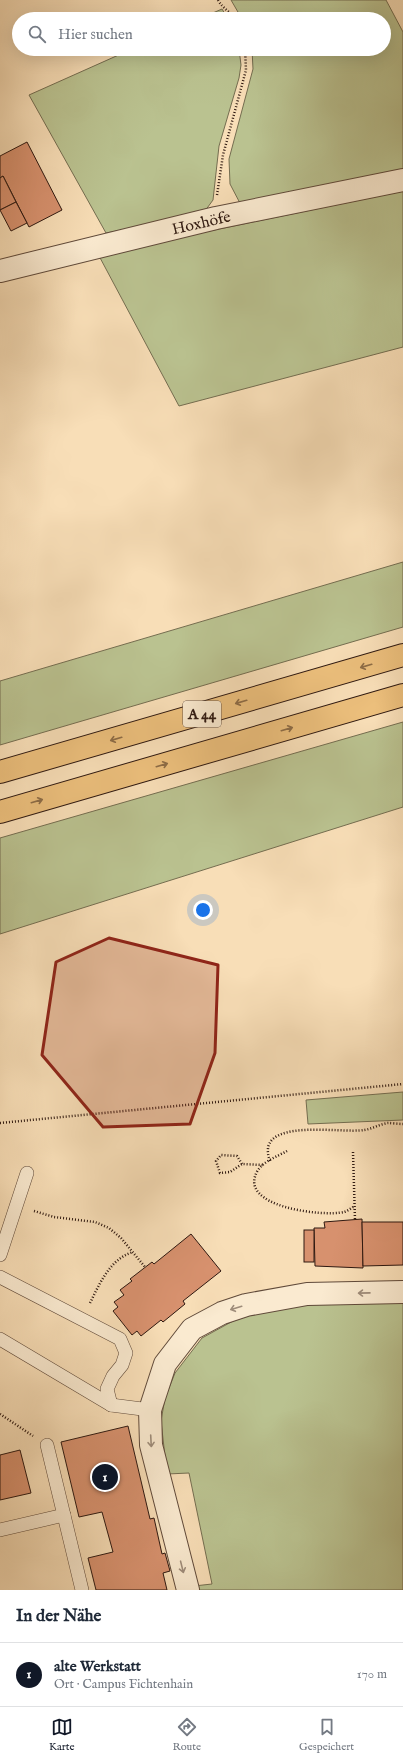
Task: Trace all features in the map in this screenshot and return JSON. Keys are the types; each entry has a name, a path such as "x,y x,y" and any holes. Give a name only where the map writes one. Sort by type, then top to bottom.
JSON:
{"highway":[{"name":"A 44","path":"0,772 403,655"},
{"name":"A 44","path":"0,812 403,695"}],"street":[{"name":"Hoxhöfe","path":"0,271 216,218 403,180"},
{"path":"188,1590 151,1445 150,1410 165,1364 192,1329 222,1312 246,1305 307,1294 403,1292"}],"lane":[{"path":"0,1255 27,1173"},
{"path":"0,1277 120,1339 126,1353 122,1365 113,1376 107,1390 111,1405"},
{"path":"0,1338 111,1405 150,1410"},
{"path":"47,1445 82,1590"},
{"path":"0,1530 64,1515"}],"path":[{"path":"218,0 222,8 229,12"},
{"path":"216,218 220,170 245,75 246,56"},
{"path":"0,1123 403,1084"},
{"path":"270,1161 267,1152 271,1139 286,1132 324,1130 364,1131 387,1123 403,1124"},
{"path":"287,1152 263,1165 258,1170 255,1181 256,1192 264,1199 277,1205 316,1212 345,1212 354,1206"},
{"path":"352,1152 355,1220"},
{"path":"242,1164 237,1156 229,1154 221,1155 216,1161 220,1173 230,1172 242,1164 263,1165"},
{"path":"16,1204 54,1217 95,1222 110,1228 145,1267"},
{"path":"82,1320 101,1281 111,1266 124,1255 133,1252"},
{"path":"0,1414 47,1445"}],"highlighted area":[{"path":"109,938 218,965 215,1053 190,1124 103,1127 42,1055 56,962"}],"green space":[{"path":"231,0 386,0 403,32 403,174 242,207 230,184 229,159 253,69 252,56 391,56 391,12 238,12"},
{"path":"222,9 224,12 215,12"},
{"path":"116,56 240,56 241,65 239,78 219,146 213,200 202,215 106,233 29,95"},
{"path":"403,191 403,347 179,406 98,254"},
{"path":"403,562 403,627 0,745 0,681"},
{"path":"403,722 403,807 0,934 0,838"},
{"path":"403,1092 403,1120 308,1124 306,1100"},
{"path":"312,1302 403,1302 403,1590 195,1590 194,1586 212,1584 189,1473 167,1474 161,1421 165,1398 175,1373 202,1338 244,1315"}],"building":[{"path":"27,142 62,210 29,227 3,176 0,178 0,156"},
{"path":"3,176 16,202 0,210 0,178"},
{"path":"16,202 27,223 11,231 0,210"},
{"path":"362,1219 363,1268 315,1266 314,1228 325,1228 324,1222"},
{"path":"362,1222 403,1222 403,1265 363,1266"},
{"path":"304,1230 314,1230 314,1262 304,1262"},
{"path":"191,1234 221,1271 183,1301 185,1304 163,1322 161,1320 141,1336 137,1331 132,1335 113,1311 118,1307 114,1302 124,1295 120,1290 132,1281 130,1279 152,1262 154,1264"},
{"path":"128,1426 150,1519 154,1518 162,1554 165,1553 170,1571 163,1573 167,1590 96,1590 88,1558 113,1552 102,1512 79,1517 61,1442"},
{"path":"20,1450 31,1493 0,1500 0,1455"}],"place":[{"name":"alte Werkstatt","path":"105,1477"}]}
